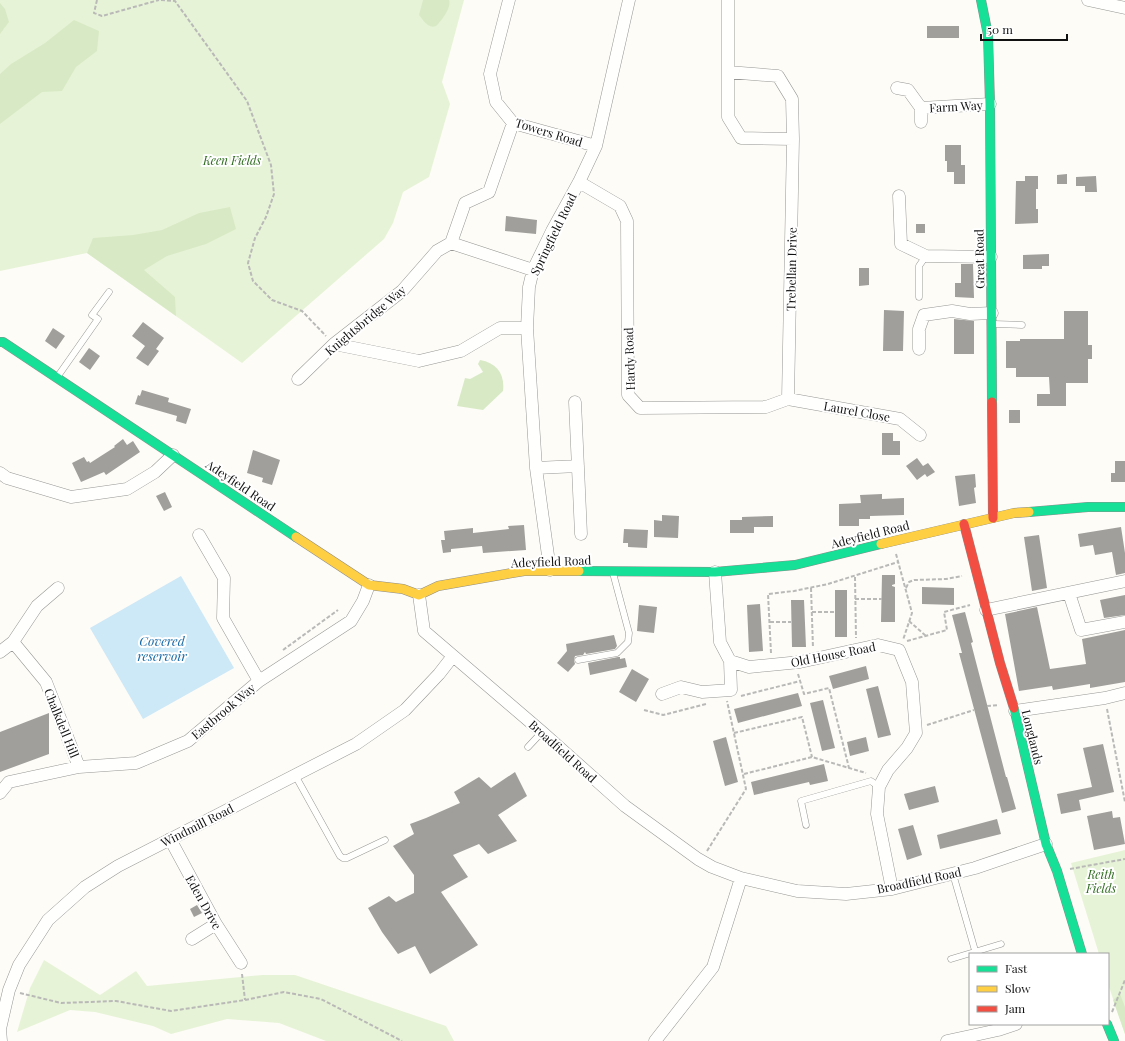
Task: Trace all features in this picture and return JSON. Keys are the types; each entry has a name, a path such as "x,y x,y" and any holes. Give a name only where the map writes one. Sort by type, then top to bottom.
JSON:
{"street":[{"name":"Towers Road","path":"509,0 490,74 496,102 513,123 596,146"},
{"name":"Springfield Road","path":"550,570 536,468 527,328 529,287 533,270 596,146 629,0"},
{"path":"728,0 728,117 741,138 793,139"},
{"name":"Great Road","path":"981,0 988,34 990,104 992,518"},
{"path":"1088,0 1125,8"},
{"name":"Trebellan Drive","path":"728,72 778,76 792,98 793,139 788,400"},
{"name":"Farm Way","path":"897,88 908,90 921,108 921,122"},
{"name":"Farm Way","path":"921,108 990,104"},
{"path":"513,123 489,192 465,203 451,243 533,270"},
{"name":"Hardy Road","path":"579,182 620,206 627,221 628,395 640,408 766,407 788,400"},
{"path":"899,196 901,244 926,256 991,256"},
{"name":"Knightsbridge Way","path":"298,379 334,344 402,290 438,251 451,243"},
{"path":"919,349 919,329 924,315 952,311 992,319"},
{"path":"334,344 419,361 461,351 500,328 527,328"},
{"name":"Adeyfield Road","path":"0,342 3,342 369,585 403,589 419,595 438,586 524,571 715,572 795,565 964,524 1014,514 1088,507 1125,507"},
{"name":"Laurel Close","path":"788,400 900,418 920,435"},
{"path":"575,402 581,534"},
{"path":"2,476 71,496 113,491 127,489 155,472 173,455"},
{"path":"536,468 578,466"},
{"name":"Longlands","path":"964,524 1014,711 1046,844 1057,871 1082,953"},
{"path":"199,536 224,578 222,618 259,681"},
{"path":"662,694 681,687 702,692 731,690 730,661 720,642 715,572"},
{"path":"985,606 1068,593 1125,581"},
{"name":"Eastbrook Way","path":"0,793 9,782 79,767 136,763 188,741 259,681 351,621 363,601 369,585"},
{"path":"0,652 12,642 37,606 58,588"},
{"path":"1068,593 1081,630 1125,622"},
{"name":"Broadfield Road","path":"419,595 424,631 542,732 625,806 712,867 741,878 797,891 846,894 892,889 953,874 1046,844"},
{"name":"Chalkdell Hill","path":"12,642 46,682 79,767"},
{"name":"Old House Road","path":"730,661 749,667 800,662 878,644 899,650 912,682 916,733 907,748 888,770 882,783"},
{"name":"Windmill Road","path":"1,1041 0,1028 9,990 19,965 48,920 84,887 118,866 356,744 406,710 439,674 453,656"},
{"path":"1014,711 1105,698 1125,693"},
{"path":"882,783 877,814 892,889"},
{"name":"Eden Drive","path":"170,839 216,924 241,963"},
{"path":"655,1041 713,967 741,878"},
{"path":"192,939 216,924"},
{"path":"1109,1020 1114,1041"},
{"path":"947,1041 1010,1025"}],"lane":[{"path":"919,297 919,266 926,256"},
{"path":"57,378 98,318 92,315 109,292"},
{"path":"992,319 1022,325"},
{"path":"578,660 616,653 628,642 629,633 612,571"},
{"path":"528,747 542,732"},
{"path":"295,775 340,856 347,858 385,840"},
{"path":"806,825 800,801 871,782 882,783"},
{"path":"953,874 976,953 1001,944"},
{"path":"951,959 969,955"}],"path":[{"path":"97,0 94,13 102,16 160,0 175,1 247,101 271,165 274,194 266,217 254,238 248,263 253,281 272,300 302,311 334,344"},
{"path":"893,541 912,613 902,642 947,630 944,612 985,606"},
{"path":"772,665 768,594 811,588 898,562"},
{"path":"906,588 909,582 914,580 946,579 977,573"},
{"path":"855,576 856,650"},
{"path":"811,588 814,659"},
{"path":"855,599 882,599"},
{"path":"283,650 338,610"},
{"path":"812,612 835,612"},
{"path":"909,621 926,636"},
{"path":"770,622 792,622"},
{"path":"796,669 804,694 829,688 849,768"},
{"path":"741,696 800,681"},
{"path":"702,861 746,789 744,774 724,690"},
{"path":"1105,698 1125,802"},
{"path":"644,710 663,715 712,703"},
{"path":"915,726 921,727 974,710"},
{"path":"734,733 802,717 812,757"},
{"path":"744,774 812,757 849,768 882,783"},
{"path":"1057,871 1125,859"},
{"path":"241,963 245,1000"},
{"path":"1109,1020 1125,980"},
{"path":"9,990 61,1003 116,1001 171,1011 245,1000 284,992 321,999 402,1041"}],"green space":[{"name":"Keen Fields","path":"0,0 464,0 442,82 450,104 429,177 403,192 393,223 384,239 242,363 87,253 0,271"},
{"path":"423,0 449,0 450,3 448,10 436,26 433,27 428,25 419,15"},
{"path":"0,3 5,9 9,22 0,34"},
{"path":"74,20 99,31 97,51 76,67 62,91 42,92 0,124 0,74 11,64 45,43"},
{"path":"230,207 236,229 206,244 167,256 144,270 175,297 176,316 87,253 93,238 133,235 162,230 199,213"},
{"path":"480,360 486,361 499,370 503,379 503,391 483,410 457,406 465,378 470,379 483,372 478,364"},
{"name":"Reith Fields","path":"1125,850 1125,1034 1109,987 1109,953 1099,953 1071,863"},
{"path":"44,960 100,995 136,971 147,986 262,975 295,975 446,1026 454,1041 326,1041 279,1023 227,1019 171,1034 153,1026 95,1012 70,1010 17,1032 30,988"},
{"path":"1120,994 1125,1007 1125,1034 1113,1000"}],"water":[{"name":"Covered reservoir","path":"181,576 234,668 143,719 90,628"}],"building":[{"path":"927,26 959,26 959,38 927,38"},
{"path":"945,145 961,145 961,165 965,165 965,184 954,184 954,172 947,172"},
{"path":"1067,174 1067,184 1057,184 1057,175"},
{"path":"1025,176 1038,176 1038,189 1036,189 1036,209 1038,209 1038,223 1015,224 1016,181 1025,181"},
{"path":"1096,176 1097,192 1085,192 1085,186 1076,186 1076,177"},
{"path":"506,216 537,220 536,234 505,231"},
{"path":"916,224 925,224 925,233 916,233"},
{"path":"1049,254 1049,266 1042,266 1042,269 1023,269 1023,255"},
{"path":"961,264 973,264 974,298 955,297 955,283 961,283"},
{"path":"859,268 869,268 869,285 859,286"},
{"path":"884,310 904,311 903,351 883,351"},
{"path":"1064,311 1088,311 1088,345 1092,345 1092,359 1088,359 1088,383 1066,383 1066,406 1037,406 1037,394 1050,394 1049,377 1016,377 1016,368 1006,368 1006,341 1020,341 1020,339 1064,339"},
{"path":"954,319 974,321 974,354 954,354"},
{"path":"143,322 164,338 156,349 159,351 148,366 136,358 145,346 132,336"},
{"path":"53,328 65,336 56,349 45,341"},
{"path":"89,348 100,356 90,370 79,362"},
{"path":"142,390 169,398 168,402 191,409 186,424 176,421 177,416 135,404 138,395 140,396"},
{"path":"1009,410 1020,410 1020,423 1009,423"},
{"path":"882,433 893,433 893,441 900,441 900,455 882,455"},
{"path":"123,439 127,445 133,441 140,452 106,475 104,472 81,482 72,463 84,457 87,462 89,461 90,463 115,447 114,446"},
{"path":"253,450 280,460 272,485 262,482 263,478 247,473"},
{"path":"917,458 923,466 928,463 935,472 927,477 925,474 917,480 906,466"},
{"path":"1115,461 1125,461 1125,482 1111,482 1111,473 1115,473"},
{"path":"975,474 976,487 974,488 976,503 959,506 955,476"},
{"path":"165,492 172,507 164,511 156,496"},
{"path":"882,494 882,499 904,498 904,515 870,516 870,519 859,519 859,526 839,526 839,504 861,503 860,495"},
{"path":"662,515 679,516 678,538 654,537 654,520 662,521"},
{"path":"773,516 773,527 754,527 754,533 730,533 730,520 742,520 742,517"},
{"path":"524,525 526,550 483,553 482,546 451,549 451,552 443,553 441,540 445,540 444,531 473,528 473,533 509,529 508,526"},
{"path":"1121,527 1125,553 1125,573 1116,575 1112,552 1095,555 1093,545 1080,547 1078,534"},
{"path":"624,529 648,530 647,548 628,547 628,543 623,543"},
{"path":"1039,535 1047,588 1032,591 1024,537"},
{"path":"882,575 895,575 895,584 892,586 895,587 895,622 881,622"},
{"path":"922,587 954,588 954,605 922,604"},
{"path":"835,590 847,590 847,637 835,637"},
{"path":"1125,595 1125,615 1104,618 1100,600"},
{"path":"791,600 804,600 806,647 792,647"},
{"path":"760,604 763,651 749,652 747,605"},
{"path":"639,605 657,607 654,633 637,631"},
{"path":"1037,607 1050,669 1086,664 1082,639 1125,630 1125,682 1090,688 1090,684 1053,690 1052,686 1019,691 1005,614"},
{"path":"965,612 973,642 971,643 1006,777 1016,809 1002,813 959,653 962,653 952,615"},
{"path":"614,635 617,646 615,649 586,654 585,652 583,655 575,656 575,664 568,672 557,663 567,651 566,644"},
{"path":"620,657 620,659 625,658 627,667 590,675 588,663"},
{"path":"866,666 869,679 833,689 829,676"},
{"path":"632,669 649,679 636,702 619,692"},
{"path":"878,686 891,735 878,738 866,689"},
{"path":"798,693 802,706 738,723 734,709"},
{"path":"823,700 835,748 822,751 810,703"},
{"path":"49,713 49,754 0,772 0,732"},
{"path":"726,737 738,782 725,786 713,741"},
{"path":"866,737 869,751 850,756 847,742"},
{"path":"1103,744 1114,792 1079,800 1081,810 1061,814 1057,794 1092,787 1083,748"},
{"path":"824,764 828,781 810,785 809,782 754,795 751,782"},
{"path":"515,772 527,796 498,815 517,841 488,854 479,844 453,855 468,877 441,892 478,945 430,974 415,946 398,954 382,932 368,908 389,896 396,902 414,893 414,875 393,846 414,834 410,824 460,803 454,792 479,777 491,788"},
{"path":"935,786 939,802 909,810 904,794"},
{"path":"1112,811 1113,818 1120,817 1125,844 1094,850 1087,816"},
{"path":"997,819 1001,834 940,849 937,835"},
{"path":"913,825 922,855 907,860 898,829"},
{"path":"197,905 202,913 194,917 190,909"}],"traffic: fast":[{"path":"981,0 988,35 990,104 992,402"},
{"path":"0,342 3,342 296,537"},
{"path":"1029,512 1088,507 1125,507"},
{"path":"579,571 715,572 795,565 881,544"},
{"path":"1014,708 1046,844 1057,871 1082,953"},
{"path":"1107,1025 1114,1041"}],"traffic: slow":[{"path":"881,544 1014,513 1029,512"},
{"path":"296,537 369,585 403,589 419,595 438,586 524,571 579,571"}],"traffic: jam":[{"path":"992,402 993,518"},
{"path":"964,524 1000,663 1014,708"}]}
